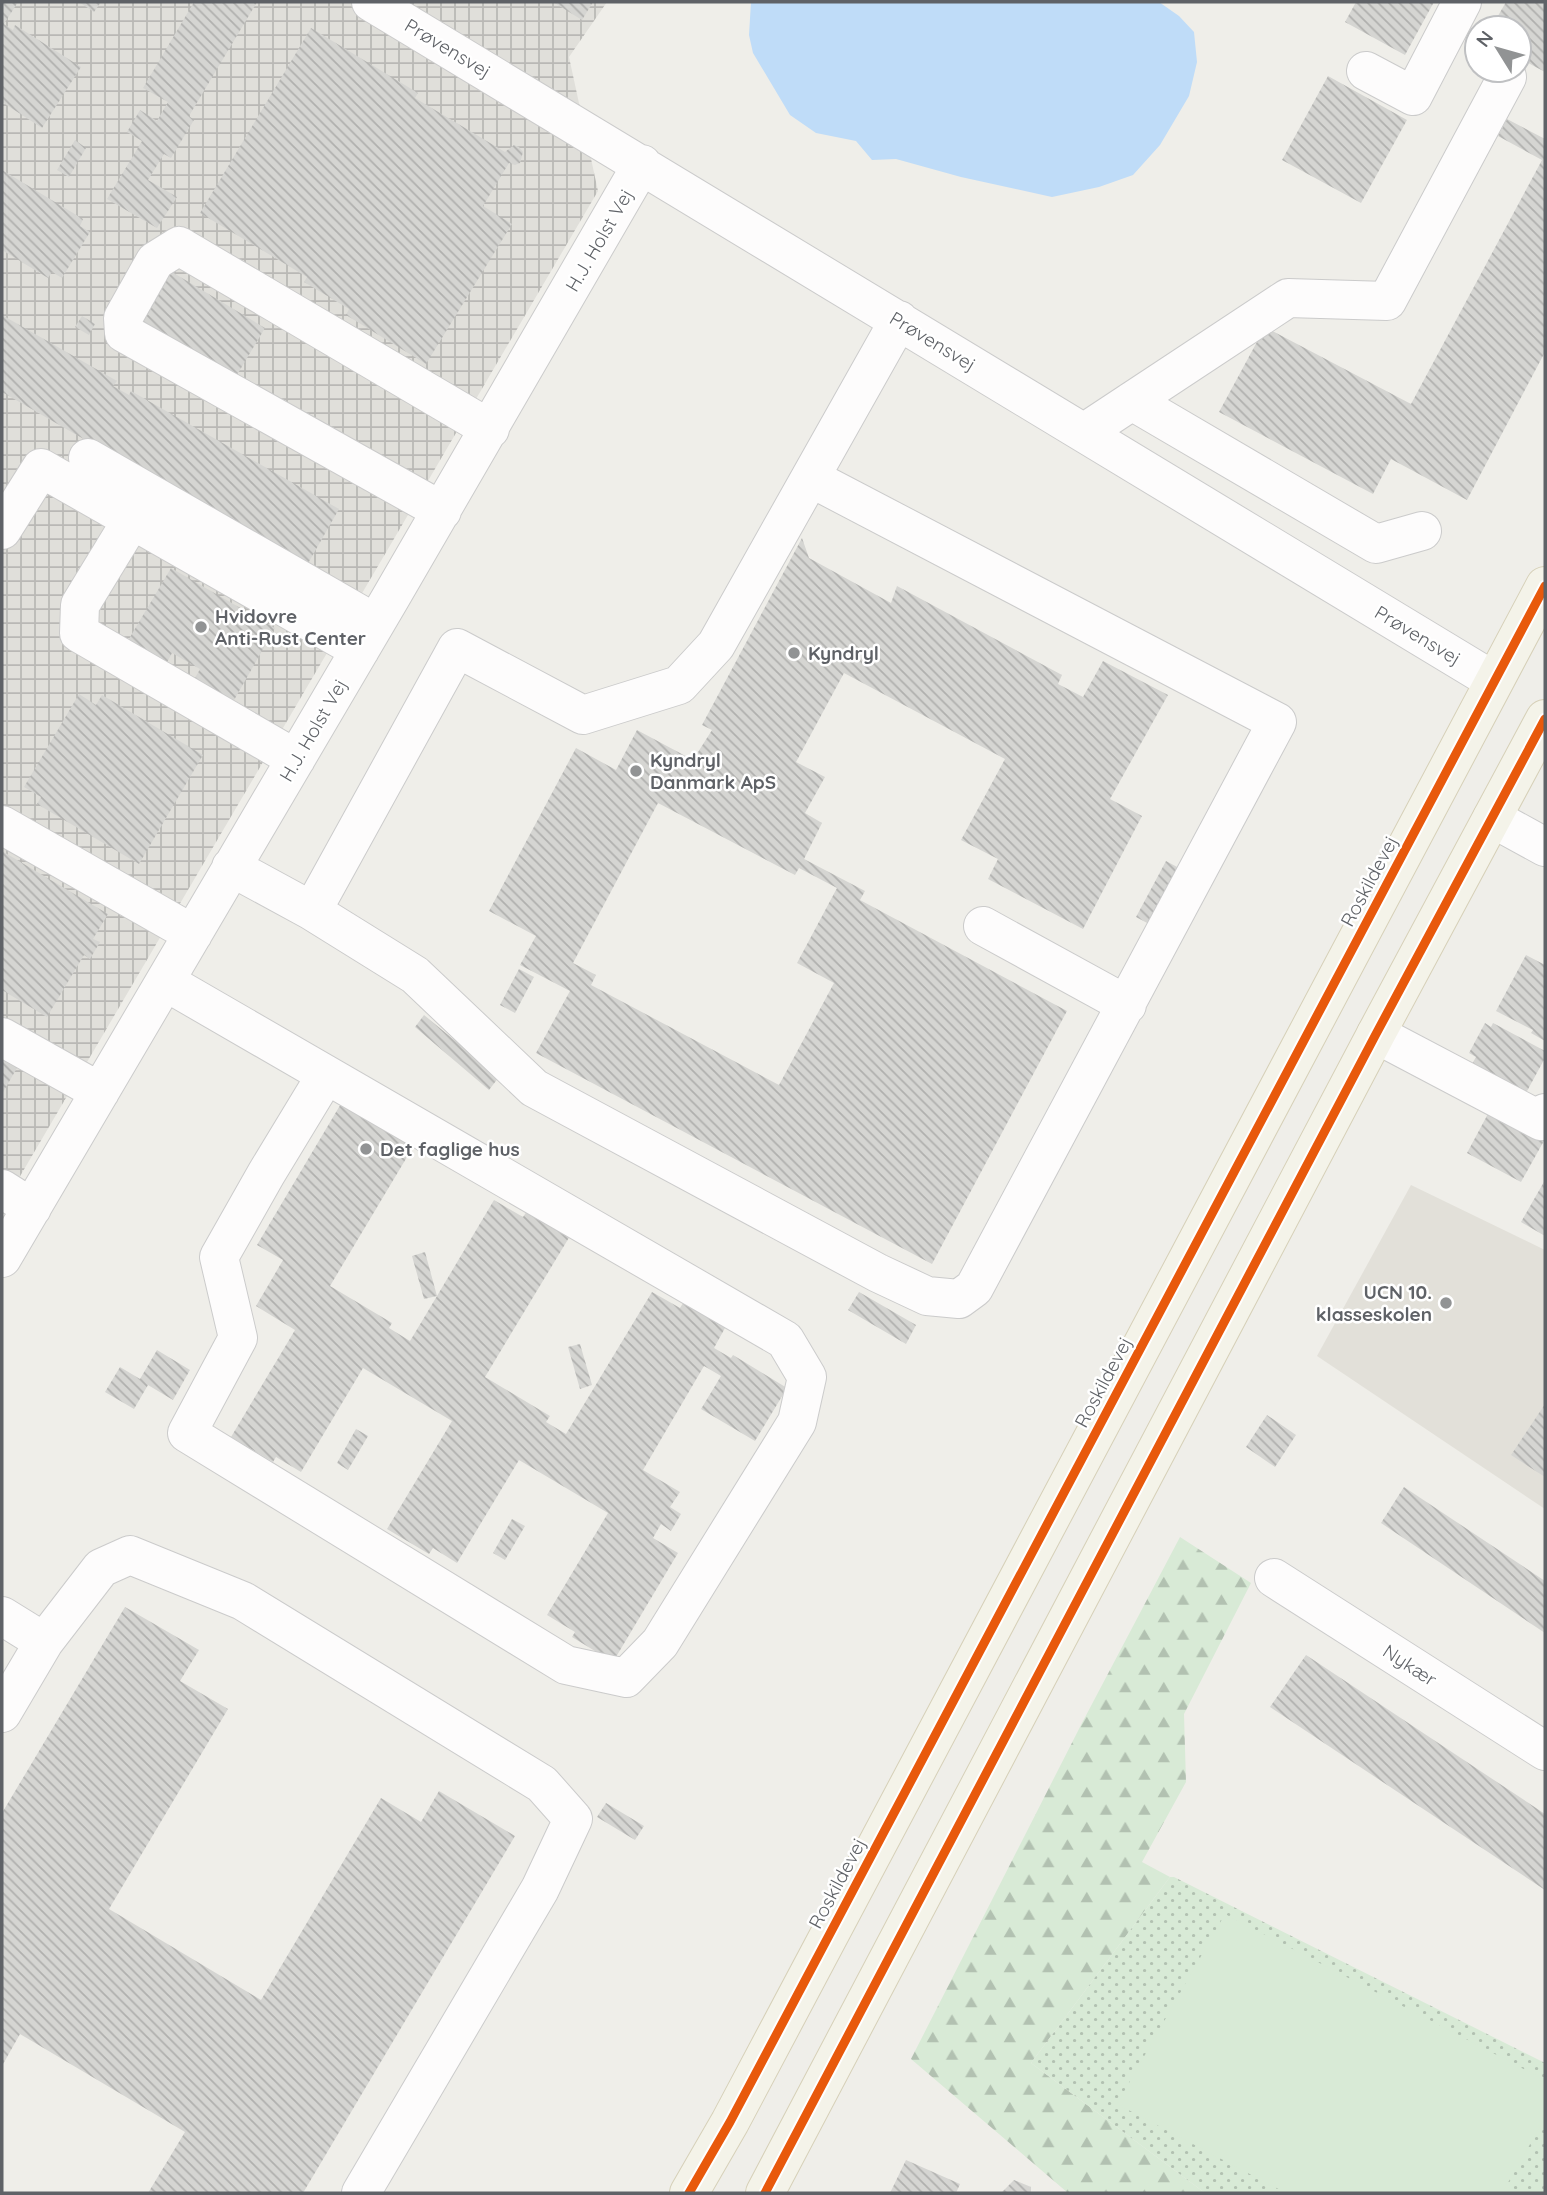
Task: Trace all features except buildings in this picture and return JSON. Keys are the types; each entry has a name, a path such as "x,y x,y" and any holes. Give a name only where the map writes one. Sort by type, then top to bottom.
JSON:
{"main road":[{"name":"Roskildevej","path":"689,2193 756,2073 1545,586"},
{"path":"765,2193 1545,719"}],"street":[{"name":"Prøvensvej","path":"371,2 1494,681"},
{"path":"1366,71 1413,96 1462,2"},
{"path":"1085,432 1288,298 1387,300 1503,84"},
{"name":"H.J. Holst Vej","path":"2,1255 17,1199 100,1093 490,429 642,164"},
{"path":"442,511 124,333 122,318 155,261 179,246 490,429"},
{"path":"312,911 457,648 583,715 679,685 716,645 899,320"},
{"path":"1132,401 1376,544"},
{"path":"88,458 368,637"},
{"path":"2,530 41,468 133,518 368,637"},
{"path":"231,867 312,911 415,975 534,1088 866,1266 927,1296 959,1299 974,1288 1277,722 811,478"},
{"path":"133,518 80,605 79,634 296,759"},
{"path":"1346,591 1376,544 1422,531"},
{"path":"1492,818 1545,848"},
{"path":"2,825 193,934"},
{"path":"983,926 1127,1005"},
{"path":"166,982 785,1340 807,1377 797,1422 660,1643 625,1678 566,1665 187,1433 238,1338 219,1258 326,1075"},
{"path":"1376,1034 1541,1121 1545,1113"},
{"path":"2,1037 100,1093"},
{"path":"2,1713 44,1642 102,1568 130,1555 243,1601 542,1784 573,1819 540,1889 361,2193"},
{"name":"Nykær","path":"1274,1578 1545,1751"},
{"path":"2,1616 44,1642"}],"shaded area":[{"path":"2,2 607,2 569,57 598,191 2,1207"},
{"name":"UCN 10. klasseskolen","path":"1411,1185 1545,1250 1545,1509 1317,1356"}],"green space":[{"path":"1180,1537 1251,1583 1184,1714 1186,1782 1142,1862 1170,1877 1031,2063 1205,2193 1068,2193 911,2059"},
{"path":"1170,1877 1545,2063 1545,2193 1205,2193 1031,2063"},
{"path":"1225,1914 1545,2080 1545,2118 1502,2193 1286,2193 1117,2104"}],"water":[{"path":"751,2 1159,2 1179,16 1194,32 1197,62 1189,96 1160,145 1133,175 1099,187 1052,197 961,177 896,159 872,160 856,141 816,133 790,115 753,53 749,35"}],"cycle path":[{"path":"689,2193 730,2122 1545,586"},
{"path":"765,2193 1545,719"}],"place":[{"name":"Hvidovre Anti-Rust Center","path":"201,627"},
{"name":"Kyndryl","path":"794,653"},
{"name":"Kyndryl Danmark ApS","path":"636,771"},
{"name":"Det faglige hus","path":"366,1149"},
{"name":"UCN 10. klasseskolen","path":"1446,1303"}]}
